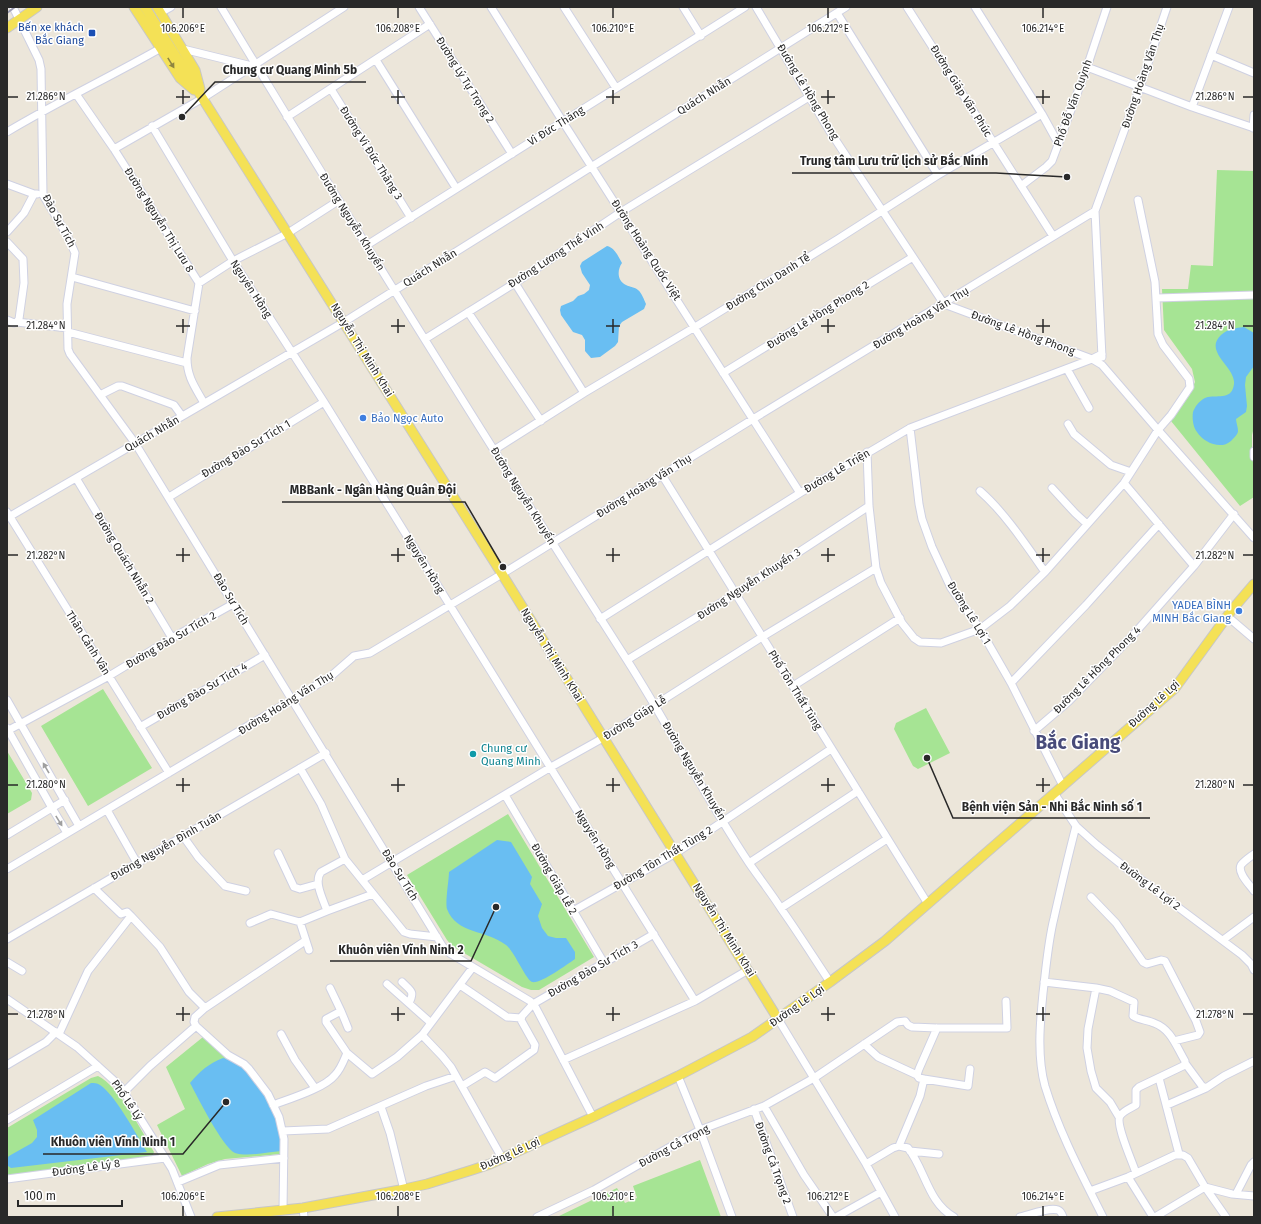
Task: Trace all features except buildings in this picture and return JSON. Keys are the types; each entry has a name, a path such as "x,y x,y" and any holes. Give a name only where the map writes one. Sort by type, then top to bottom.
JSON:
{"main road":[{"path":"7,28 37,7"},
{"path":"134,7 180,78 203,98"},
{"name":"Nguyễn Thị Minh Khai","path":"145,7 502,574 778,1019"},
{"path":"158,10 195,70 203,98"},
{"name":"Đường Lê Lợi","path":"217,1217 283,1210 304,1212 404,1190 452,1177 502,1158 593,1117 678,1076 752,1037 885,941 1175,688 1227,616 1254,584"}],"street":[{"name":"Đào Sư Tích","path":"13,7 40,64 42,111 42,195 75,249 67,304 70,354 135,443 326,753 437,937 448,952 533,1004 593,1117"},
{"path":"158,10 171,7"},
{"name":"Đường Nguyễn Khuyến","path":"221,7 254,65 338,201 367,245 394,291 552,544 627,660 749,863 830,982"},
{"path":"114,149 203,98 344,7"},
{"name":"Đường Lý Tự Trọng 2","path":"419,7 512,154"},
{"name":"Đường Hoàng Quốc Việt","path":"492,7 563,122 800,493"},
{"path":"564,7 616,88"},
{"path":"683,7 701,36"},
{"name":"Vi Đức Thăng","path":"367,245 745,7"},
{"name":"Đường Lê Hồng Phong","path":"756,7 829,130 944,304 1102,364 1158,430 1254,538"},
{"name":"Quách Nhẫn","path":"8,516 344,322 846,7"},
{"name":"Đường Giáp Văn Phúc","path":"907,7 1052,236"},
{"path":"975,7 1042,114 1058,143"},
{"name":"Phố Đỗ Văn Quỳnh","path":"1021,186 1039,174 1050,164 1087,67 1107,7"},
{"name":"Đường Hoàng Văn Thụ","path":"7,869 330,677 354,656 370,653 450,606 752,419 944,304 1052,236 1096,211 1167,7"},
{"path":"1192,107 1229,7"},
{"path":"837,13 938,175"},
{"path":"287,117 430,24"},
{"path":"7,132 42,111 161,48"},
{"path":"183,49 254,65"},
{"path":"1211,55 1254,73"},
{"path":"376,60 456,188"},
{"path":"1087,67 1192,107 1254,128 1254,115"},
{"name":"Đường Vi Đức Thăng 3","path":"332,89 411,218"},
{"name":"Đường Nguyễn Thị Lưu 8","path":"76,94 114,149 199,283 187,369 190,379 204,403"},
{"name":"Đường Lương Thế Vinh","path":"425,339 515,283 621,212 810,97"},
{"name":"Đường Chu Danh Tể","path":"494,450 584,393 695,327 938,175 1042,114"},
{"name":"Nguyên Hồng","path":"152,126 233,261 324,402 695,1001"},
{"path":"7,184 34,194 42,195"},
{"path":"7,232 24,213 34,194"},
{"path":"867,452 869,506 876,568 881,583 900,618 914,638 920,642 941,643 980,629 1010,606 1045,572 1124,483 1158,430 1182,401 1190,387 1189,379 1160,340 1157,326 1156,282 1138,200"},
{"path":"199,283 233,261 288,233 338,201"},
{"path":"1096,211 1102,364"},
{"path":"7,242 21,256 24,264 24,283 19,319 17,322"},
{"name":"Đường Lê Hồng Phong 2","path":"723,373 913,257"},
{"path":"72,277 195,310"},
{"path":"515,283 584,393"},
{"path":"1157,298 1254,295"},
{"path":"468,312 541,421"},
{"path":"7,320 14,323 17,322 68,330 187,363"},
{"name":"Đường Lê Triện","path":"600,618 800,493 867,452 910,428 1102,354"},
{"path":"1067,368 1089,408"},
{"path":"100,395 118,386 122,386 174,405 182,416"},
{"name":"Đường Đào Sư Tích 1","path":"168,497 324,402"},
{"path":"1068,424 1074,434 1111,465 1131,472"},
{"name":"Đường Lê Lợi 1","path":"910,428 922,519 932,547 951,588 980,629 1011,683 1063,786"},
{"path":"1254,451 1254,457"},
{"name":"Phố Tôn Thất Tùng","path":"662,475 928,904"},
{"name":"Đường Quách Nhẫn 2","path":"76,478 172,638"},
{"path":"1124,483 1194,566"},
{"path":"1052,488 1087,524"},
{"path":"980,491 987,496 998,509 1045,572"},
{"name":"Đường Nguyễn Khuyến 3","path":"627,660 735,594 869,506"},
{"name":"Đường Lê Hồng Phong 4","path":"1034,731 1069,701 1133,635 1194,566 1234,514"},
{"name":"Thân Cảnh Vân","path":"8,516 168,773"},
{"path":"1011,683 1086,605 1159,524"},
{"name":"Đường Giáp Lễ","path":"362,880 551,767 603,738 762,637 876,568"},
{"name":"Đường Đào Sư Tích 2","path":"7,730 108,676 233,604"},
{"path":"1227,616 1254,639"},
{"path":"793,686 900,618"},
{"name":"Đường Đào Sư Tích 4","path":"140,727 265,655"},
{"path":"7,700 79,826"},
{"path":"7,730 67,833"},
{"name":"Đường Tôn Thất Tùng 2","path":"573,911 676,853 831,749"},
{"name":"Đường Nguyễn Đình Tuân","path":"7,939 326,753"},
{"path":"300,768 321,804 345,859 373,894 404,932 437,937"},
{"path":"749,863 858,791"},
{"name":"Đường Lê Lợi 2","path":"1054,793 1076,826 1127,869 1242,955 1251,964 1254,970"},
{"name":"Đường Giáp Lễ 2","path":"505,795 604,963"},
{"path":"7,835 65,800"},
{"path":"107,810 137,863"},
{"path":"1076,826 1053,919 1040,1015 1040,1061 1045,1085 1054,1111 1085,1183 1102,1217"},
{"path":"183,836 198,857 225,886 246,891"},
{"path":"781,908 887,839"},
{"path":"278,853 294,887 300,888 318,884"},
{"path":"1254,854 1241,865 1240,869 1241,874 1254,891"},
{"path":"327,911 318,884 318,879 321,872 345,859"},
{"path":"94,888 121,914 127,912 160,947 188,992 206,1008"},
{"path":"250,923 271,914 300,922 373,894"},
{"path":"1091,897 1116,923 1143,962 1147,964 1161,960 1164,961 1196,1020 1200,1032 1198,1035 1174,1041"},
{"path":"7,1065 46,1042 58,1033 88,971 131,916"},
{"path":"1223,940 1254,917"},
{"path":"300,922 309,950"},
{"name":"Đường Đào Sư Tích 3","path":"521,1018 533,1004 654,934"},
{"path":"283,1210 283,1131 279,1117 268,1094 255,1076 244,1064 228,1055 196,1026 194,1022 195,1017 206,1008 306,941"},
{"path":"7,962 22,971"},
{"path":"341,1011 326,1020 347,1053 372,1074 397,1057 422,1035 473,967"},
{"path":"563,1060 695,1001 748,970"},
{"path":"402,982 412,992 413,995 409,1003"},
{"path":"1044,982 1096,988 1134,1002 1133,1016 1161,1026 1171,1034 1185,1063 1202,1086 1206,1088"},
{"path":"387,984 431,1023"},
{"path":"460,985 507,1017 521,1018 535,1045 534,1050 494,1078 485,1072 462,1086"},
{"path":"330,988 348,1028"},
{"path":"1096,988 1088,1029 1087,1048 1089,1063 1096,1088 1110,1102 1119,1117 1119,1122 1136,1173"},
{"name":"Phố Lê Lý","path":"8,1001 77,1047 120,1086 178,1182 191,1217"},
{"path":"917,1075 937,1028 1007,1028 1006,1001"},
{"name":"Nguyễn Thị Minh Khai","path":"778,1019 866,1164 895,1217"},
{"name":"Đường Cả Trọng","path":"537,1217 594,1190 700,1130 764,1106 814,1078 891,1025 902,1020 912,1027 937,1028"},
{"path":"124,1092 150,1066 196,1026"},
{"path":"281,1034 295,1060 315,1088"},
{"path":"422,1035 446,1060 502,1158"},
{"path":"864,1044 878,1057 917,1075 919,1078 968,1086 970,1069"},
{"path":"273,1105 329,1081 336,1075 347,1053"},
{"path":"1167,1105 1206,1088 1224,1076 1254,1061"},
{"path":"1119,1117 1136,1105 1136,1090 1139,1087 1183,1066 1185,1063"},
{"path":"7,1120 98,1066"},
{"path":"283,1131 328,1129 426,1086 456,1076"},
{"path":"678,1076 700,1130 732,1217"},
{"path":"1159,1078 1179,1154"},
{"path":"899,1146 920,1096 924,1079"},
{"path":"764,1106 804,1175 833,1217"},
{"path":"381,1107 390,1133 404,1190"},
{"name":"Đường Cả Trọng 2","path":"754,1109 793,1217"},
{"path":"866,1164 899,1146 904,1146 910,1151 934,1196 944,1209 954,1217"},
{"path":"910,1151 939,1154"},
{"path":"1090,1191 1128,1177 1179,1154 1188,1158 1205,1187 1226,1217"},
{"name":"Đường Lê Lý 8","path":"7,1179 164,1158"},
{"path":"178,1182 219,1165 284,1158"},
{"path":"1236,1194 1254,1162"},
{"path":"1128,1177 1154,1217 1205,1187 1236,1194 1254,1196"},
{"path":"836,1217 881,1192"},
{"path":"1020,1217 1051,1210 1058,1210 1062,1212 1063,1217"}],"green space":[{"path":"1217,170 1254,171 1254,427 1252,435 1252,456 1254,464 1254,497 1240,506 1171,421 1189,396 1195,382 1192,369 1164,330 1162,289 1188,289 1191,265 1213,266"},
{"path":"103,689 152,768 88,806 41,726"},
{"path":"926,708 950,753 918,769 913,766 894,729 896,723"},
{"path":"7,751 32,793 31,800 7,814"},
{"path":"508,814 594,957 539,990 531,990 522,987 452,946 407,875"},
{"path":"203,1037 238,1061 278,1119 282,1154 225,1159 208,1164 182,1176 157,1125 185,1109 166,1067"},
{"path":"98,1076 106,1081 122,1099 154,1152 152,1157 7,1175 7,1128 91,1078"},
{"path":"700,1160 721,1217 557,1217 617,1188 625,1203 637,1198 633,1186"}],"water":[{"path":"607,246 614,250 622,263 619,272 619,278 621,281 638,290 646,304 644,309 622,322 619,326 618,342 615,346 600,357 591,358 585,351 585,340 582,335 573,332 561,315 560,310 561,306 573,301 578,296 589,290 590,285 582,273 580,266 582,262"},
{"path":"1244,327 1254,333 1254,366 1246,377 1245,385 1247,406 1246,412 1236,419 1238,432 1231,441 1222,445 1213,444 1200,436 1196,430 1193,422 1193,412 1204,398 1228,395 1233,389 1233,378 1218,353 1216,341 1226,331"},
{"path":"497,840 511,842 532,877 530,884 542,904 538,916 542,928 548,936 566,938 575,952 575,959 554,974 536,982 529,980 513,953 506,945 498,940 473,931 457,923 451,917 447,909 446,902 449,872"},
{"path":"223,1058 232,1059 239,1063 260,1086 278,1123 281,1151 252,1154 235,1153 217,1132 190,1083 205,1068"},
{"path":"91,1083 97,1083 100,1085 113,1098 147,1152 11,1168 8,1166 7,1158 9,1156 32,1143 37,1137 37,1130 33,1120"}],"railway":[{"path":"7,13 15,7"}],"place":[{"name":"Bến xe khách Bắc Giang","path":"92,33"},
{"name":"Chung cư Quang Minh 5b","path":"182,117"},
{"name":"Trung tâm Lưu trữ lịch sử Bắc Ninh","path":"1067,177"},
{"name":"Bảo Ngọc Auto","path":"363,418"},
{"name":"MBBank - Ngân Hàng Quân Đội","path":"503,567"},
{"name":"YADEA BÌNH MINH Bắc Giang","path":"1239,611"},
{"name":"Chung cư Quang Minh","path":"473,754"},
{"name":"Bệnh viện Sản - Nhi Bắc Ninh số 1","path":"927,758"},
{"name":"Khuôn viên Vĩnh Ninh 2","path":"496,907"},
{"name":"Khuôn viên Vĩnh Ninh 1","path":"226,1102"}],"district":[{"name":"Bắc Giang","path":"1078,742"}]}
